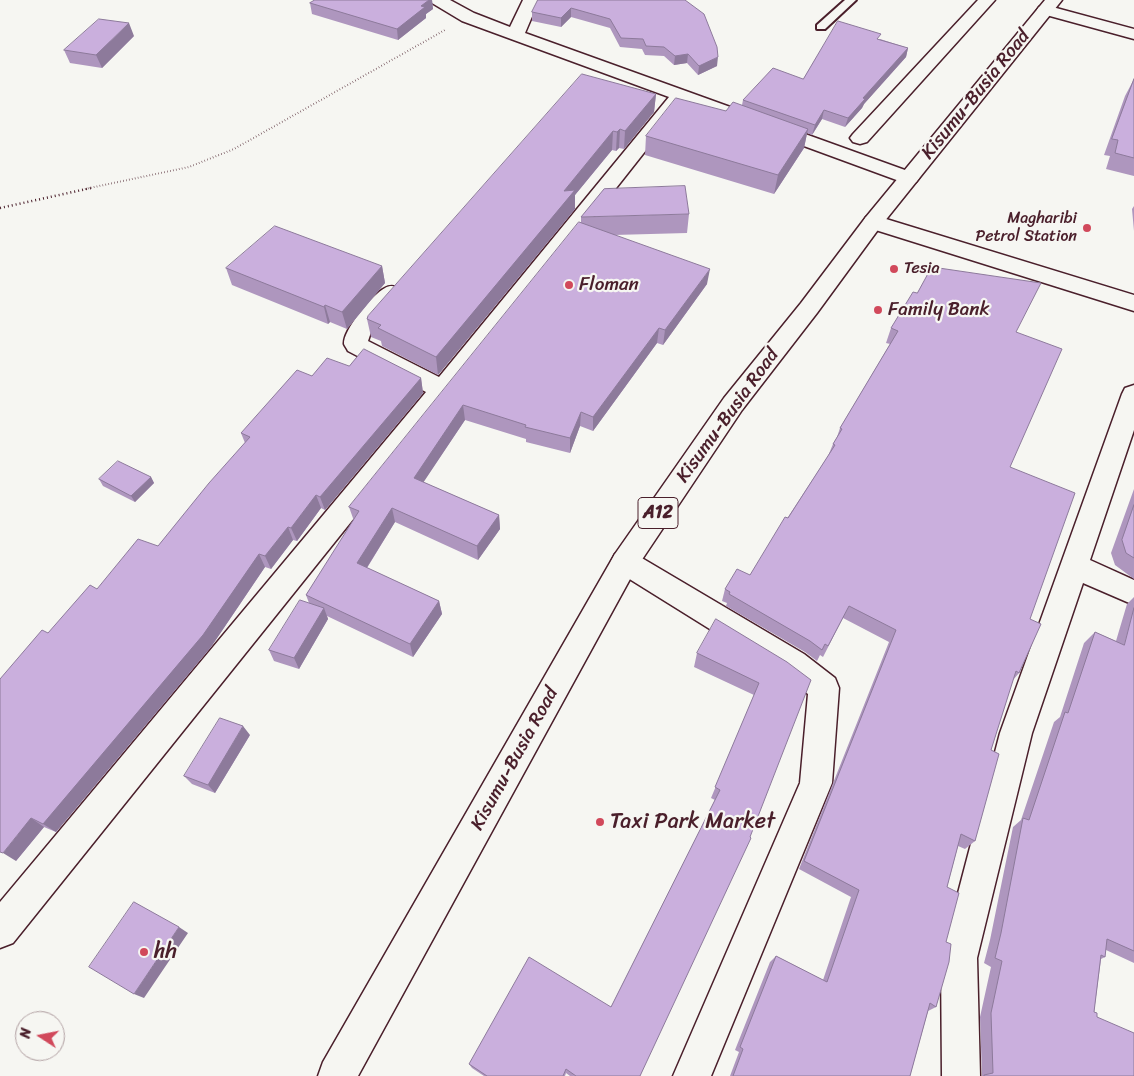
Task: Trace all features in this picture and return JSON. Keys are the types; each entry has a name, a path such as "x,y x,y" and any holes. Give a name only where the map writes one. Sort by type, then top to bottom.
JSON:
{"main road":[{"path":"438,0 468,17 515,35 588,71 680,95 909,178"},
{"path":"515,35 531,0"},
{"path":"860,138 987,0"},
{"path":"1050,5 1134,34"},
{"name":"Kisumu-Busia Road","path":"337,1076 625,562 733,404 809,308 873,222 1050,5"},
{"path":"0,930 443,390 680,95"},
{"path":"873,222 1134,303"},
{"path":"406,277 360,329 356,337 356,345 443,390"},
{"path":"961,1076 959,958 1016,733 1134,394"},
{"path":"625,562 793,664 824,688 816,783 692,1076"},
{"path":"1074,566 1134,593"}],"lane":[{"path":"821,27 851,0"}],"path":[{"path":"0,208 189,166 234,149 468,17"}],"building":[{"path":"315,0 429,0 421,6 425,7 397,29 310,3"},
{"path":"538,0 685,0 704,14 717,47 718,57 699,66 688,54 675,56 664,47 646,46 643,39 621,38 610,19 571,8 561,18 532,12"},
{"path":"99,19 129,23 96,55 64,50"},
{"path":"838,21 881,34 877,39 908,48 863,98 865,99 848,118 824,110 815,125 743,100 773,68 803,79"},
{"path":"582,74 656,94 625,131 620,129 617,132 613,131 564,191 575,190 436,357 378,328 381,325 367,319 368,316"},
{"path":"1134,79 1134,158 1115,153 1118,140 1112,139"},
{"path":"676,98 726,111 733,102 808,129 778,175 646,136"},
{"path":"685,186 689,214 581,217 604,189"},
{"path":"579,222 710,269 665,330 659,328 593,417 581,412 570,438 525,427 526,425 463,405 414,478 499,515 477,546 392,508 357,563 439,601 410,644 306,595 359,511 349,507"},
{"path":"275,226 382,266 342,312 325,305 324,307 226,268"},
{"path":"932,267 1041,283 1016,332 1062,349 1010,467 1075,493 1030,619 1041,624 1019,673 1016,671 991,750 999,754 975,841 961,834 947,887 959,893 946,942 951,944 949,962 936,1007 930,1003 910,1076 733,1076 743,1049 740,1047 776,956 827,982 859,890 804,861 896,630 849,606 828,646 825,644 822,650 810,641 729,594 730,592 725,589 737,569 750,575 785,517 788,518 835,445 833,444 842,429 840,428 898,331 891,328 913,292 917,293"},
{"path":"364,349 421,378 320,497 316,495 291,528 288,527 265,556 259,554 203,635 43,824 31,818 3,853 0,852 0,679 42,630 48,633 90,585 97,589 138,539 158,546 209,483 250,437 241,433 297,370 312,376 327,358 349,366"},
{"path":"118,461 151,477 131,496 99,479"},
{"path":"1134,505 1134,558 1126,553 1122,540"},
{"path":"300,600 324,608 294,658 269,650"},
{"path":"1134,608 1134,951 1107,939 1105,957 1101,955 1094,1012 1097,1013 1097,1017 1134,1033 1134,1076 984,1076 993,1073 991,1013 1002,961 995,958 1023,818 1029,820 1065,712 1068,713 1095,632 1124,645"},
{"path":"716,619 787,662 811,680 751,838 640,1076 576,1076 566,1069 563,1076 487,1076 469,1064 529,957 611,1007 720,790 715,787 759,683 697,653"},
{"path":"220,718 243,726 208,785 184,776"},
{"name":"hh","path":"134,902 179,927 134,994 89,967"}],"place":[{"name":"Magharibi Petrol Station","path":"1087,228"},
{"name":"Tesia","path":"894,269"},
{"name":"Floman","path":"569,285"},
{"name":"Family Bank","path":"878,310"},
{"name":"Taxi Park Market","path":"600,822"},
{"name":"hh","path":"144,952"}]}
